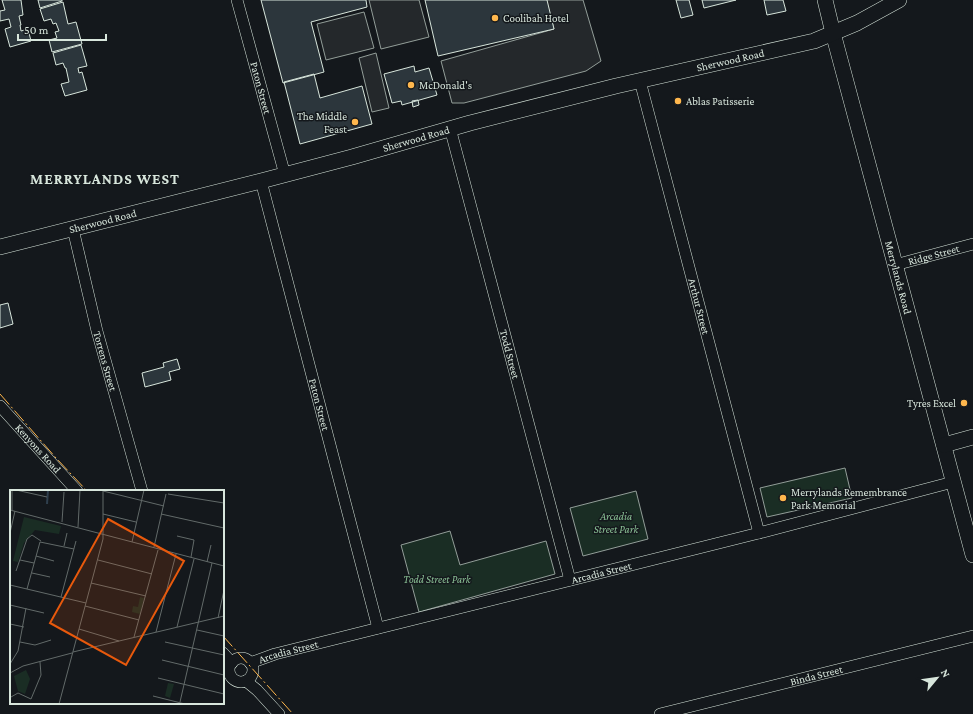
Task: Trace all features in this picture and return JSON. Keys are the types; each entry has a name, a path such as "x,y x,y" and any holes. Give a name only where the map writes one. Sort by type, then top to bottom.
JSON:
{"main road":[{"name":"Merrylands Road","path":"825,0 973,555"},
{"name":"Sherwood Road","path":"0,247 285,175 450,128 640,81 814,41 857,23 899,0"},
{"path":"944,445 973,437"}],"street":[{"name":"Paton Street","path":"237,0 285,175"},
{"name":"Arthur Street","path":"640,81 759,533"},
{"name":"Todd Street","path":"450,128 570,580"},
{"name":"Paton Street","path":"262,181 378,628"},
{"name":"Torrens Street","path":"73,229 97,332 142,490"},
{"name":"Ridge Street","path":"895,265 973,244"},
{"name":"Kenyons Road","path":"0,406 76,490"},
{"name":"Arcadia Street","path":"250,663 275,654 759,533 953,482"},
{"name":"Binda Street","path":"660,714 973,636"},
{"path":"224,654 232,663"},
{"path":"246,681 253,673 253,667 247,660 241,658 235,660 232,663 230,670 232,677 238,681 246,681 257,690 279,714"}],"green space":[{"path":"845,468 852,498 767,517 760,488"},
{"name":"Arcadia Street Park","path":"636,491 648,539 583,556 570,508"},
{"name":"Todd Street Park","path":"450,531 460,565 546,541 555,574 419,612 401,545"}],"shaded area":[{"path":"369,0 419,0 429,37 381,49"},
{"path":"546,0 583,0 601,61 586,71 464,103 452,103 441,61 554,29"},
{"path":"364,12 374,48 326,60 317,24"},
{"path":"376,53 389,108 372,112 359,58"}],"building":[{"path":"2,0 21,0 23,15 19,16 21,31 28,29 31,41 10,47 5,29 11,27 9,19 0,21 0,11 5,10"},
{"path":"38,0 62,0 62,1 40,8"},
{"path":"261,0 366,0 367,7 311,22 324,72 283,83"},
{"path":"425,0 547,0 554,29 438,56"},
{"path":"676,0 689,0 693,15 681,18"},
{"path":"702,0 736,0 704,8"},
{"path":"764,0 783,0 786,11 767,15"},
{"path":"63,2 68,24 76,22 82,44 52,52 49,40 57,38 55,32 59,31 56,23 53,24 51,19 44,21 40,9"},
{"path":"81,45 87,66 78,68 79,73 82,72 87,90 65,96 61,84 69,82 66,68 63,63 56,65 53,53"},
{"name":"McDonald's","path":"414,66 415,72 429,68 437,95 402,105 401,101 392,103 384,74"},
{"path":"314,74 320,98 362,86 372,124 300,144 284,82"},
{"path":"418,100 419,105 413,107 412,101"},
{"path":"8,303 13,324 0,328 0,305"},
{"path":"177,359 180,369 169,372 171,380 145,387 142,373 164,367 163,363"}],"power":[{"path":"0,394 86,490"},
{"path":"224,637 293,714"}],"place":[{"name":"Coolibah Hotel","path":"495,18"},
{"name":"McDonald's","path":"411,85"},
{"name":"Ablas Patisserie","path":"678,101"},
{"name":"The Middle Feast","path":"355,122"},
{"name":"Tyres Excel","path":"964,403"},
{"name":"Merrylands Remembrance Park Memorial","path":"783,498"}],"district":[{"name":"MERRYLANDS WEST","path":"105,179"}]}
